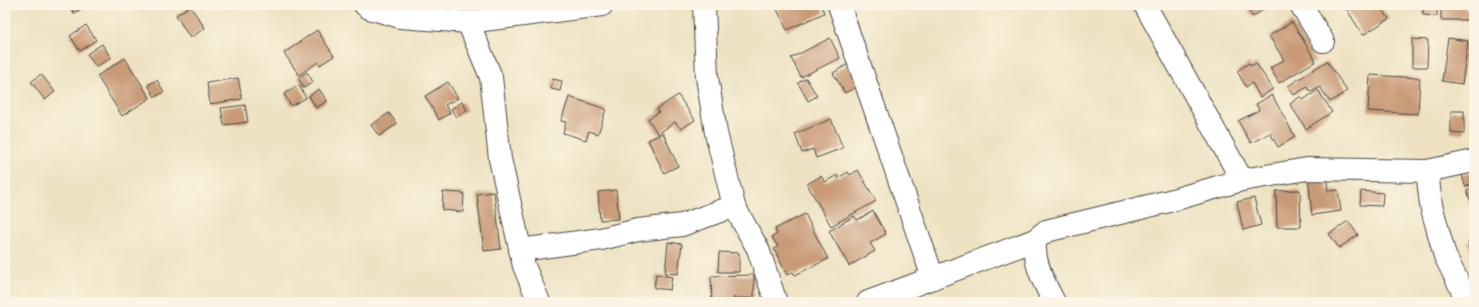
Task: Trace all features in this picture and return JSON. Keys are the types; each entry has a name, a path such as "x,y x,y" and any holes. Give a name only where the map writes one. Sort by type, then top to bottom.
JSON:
{"street":[{"path":"364,5 369,8 400,17 468,22 602,5"},
{"path":"704,5 707,77 716,133 734,206 758,249 776,302"},
{"path":"839,5 933,278"},
{"path":"1145,5 1242,180"},
{"path":"1301,5 1323,41"},
{"path":"468,22 491,77 500,159 524,266 539,302"},
{"path":"868,302 1036,240 1046,231 1169,201 1242,180 1307,169 1427,171 1474,161"},
{"path":"1427,171 1431,205 1445,256 1468,302"},
{"path":"520,250 601,239 638,230 682,225 734,206"},
{"path":"1036,240 1034,251 1044,284 1054,302"}],"building":[{"path":"69,5 88,5 74,13"},
{"path":"775,5 821,5 824,13 787,30"},
{"path":"1244,5 1269,5 1253,17"},
{"path":"1344,5 1380,5 1389,19 1363,35"},
{"path":"1423,5 1437,5 1437,16 1423,15"},
{"path":"1441,5 1465,5 1465,10 1473,10 1473,20 1441,20"},
{"path":"190,6 205,28 190,38 176,15"},
{"path":"1292,22 1316,61 1279,83 1270,68 1284,60 1269,36"},
{"path":"86,25 96,40 80,51 70,36"},
{"path":"317,30 334,56 320,65 318,62 299,75 284,53"},
{"path":"830,38 840,58 801,77 791,58"},
{"path":"1448,38 1468,41 1462,84 1442,81"},
{"path":"1412,39 1428,40 1427,67 1412,67"},
{"path":"102,44 111,58 96,67 87,54"},
{"path":"125,58 150,98 122,116 97,76"},
{"path":"1327,61 1347,91 1330,102 1320,87 1311,92 1307,87 1294,95 1288,86"},
{"path":"1249,63 1251,66 1256,63 1273,89 1260,97 1252,83 1246,87 1237,71"},
{"path":"848,64 860,85 845,93 833,73"},
{"path":"307,72 313,82 304,88 298,78"},
{"path":"41,74 55,92 45,100 31,82"},
{"path":"1370,75 1420,78 1418,114 1368,111"},
{"path":"238,78 242,99 210,104 207,83"},
{"path":"806,78 817,96 808,101 798,83"},
{"path":"553,79 562,81 560,91 551,89"},
{"path":"157,80 164,92 155,97 148,85"},
{"path":"448,82 458,98 445,105 450,113 439,120 425,96"},
{"path":"299,85 306,98 291,106 284,94"},
{"path":"319,89 327,101 316,108 309,96"},
{"path":"1318,90 1332,112 1306,129 1290,104 1301,96 1303,100"},
{"path":"678,95 695,120 681,129 675,122 658,134 648,119 659,112 657,109"},
{"path":"1272,95 1295,137 1278,147 1270,133 1251,143 1238,121 1259,110 1256,104"},
{"path":"569,97 606,109 598,134 589,131 586,140 563,133 566,122 561,121"},
{"path":"462,102 467,110 456,117 451,109"},
{"path":"245,105 248,122 224,125 221,108"},
{"path":"1451,111 1464,111 1464,134 1451,133"},
{"path":"389,113 397,124 379,136 371,125"},
{"path":"831,119 843,148 816,158 813,149 802,153 795,134"},
{"path":"663,133 678,166 664,173 648,140"},
{"path":"858,170 876,201 831,226 807,184 821,176 825,182 837,175 838,178 848,172 850,175"},
{"path":"1474,172 1474,184 1465,186 1462,175"},
{"path":"1326,174 1328,191 1338,190 1341,211 1312,215 1308,176"},
{"path":"1474,188 1474,205 1472,206 1467,190"},
{"path":"616,190 619,219 600,220 598,192"},
{"path":"1300,190 1301,227 1277,227 1276,191"},
{"path":"1361,191 1383,193 1382,206 1360,205"},
{"path":"443,192 464,193 463,212 442,210"},
{"path":"494,192 501,249 484,251 477,194"},
{"path":"1254,198 1261,225 1243,230 1237,202"},
{"path":"873,211 886,234 870,243 875,251 849,266 829,231 854,216 857,220"},
{"path":"805,214 828,259 795,275 793,272 787,275 774,249 778,247 772,237 777,234 775,229"},
{"path":"1348,221 1358,235 1339,248 1329,234"},
{"path":"1474,240 1474,258 1473,258 1468,242"},
{"path":"668,242 682,244 678,274 665,273"},
{"path":"719,252 739,253 739,272 718,272"},
{"path":"656,274 672,277 670,290 654,288"},
{"path":"754,275 754,298 733,298 733,302 712,302 711,276"}]}
